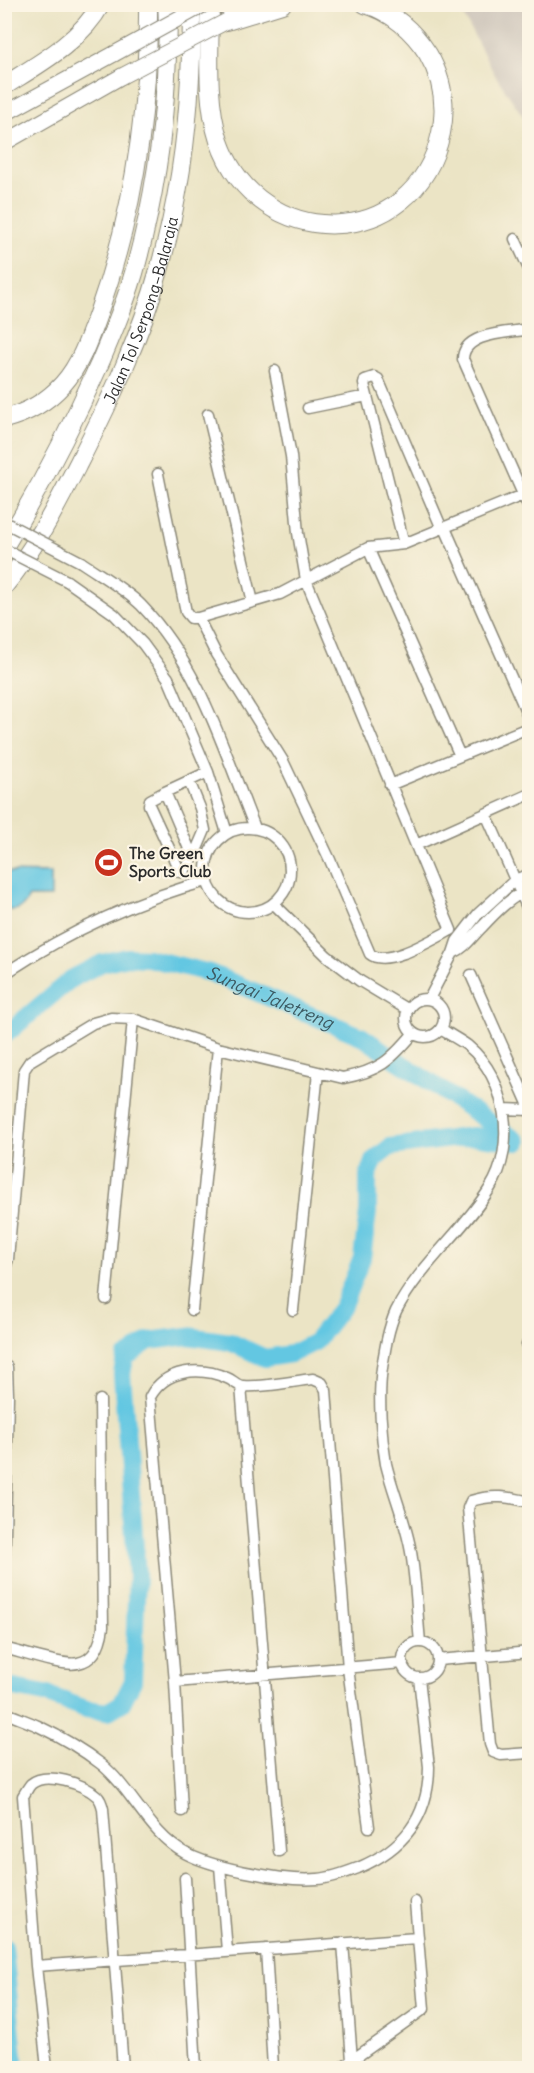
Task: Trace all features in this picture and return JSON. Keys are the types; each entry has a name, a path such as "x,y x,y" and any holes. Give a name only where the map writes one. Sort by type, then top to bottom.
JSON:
{"highway":[{"path":"4,86 49,57 78,34 97,13 101,4"},
{"path":"4,419 20,415 42,403 63,384 78,363 109,282 125,223 136,166 147,72 148,4"},
{"name":"Jalan Tol Serpong–Balaraja","path":"4,548 40,488 75,419 112,333 137,264 153,192 165,111 169,22 167,4"},
{"name":"Jalan Tol Serpong–Balaraja","path":"4,586 20,567 60,500 96,429 134,342 159,271 176,196 188,113 191,4"},
{"path":"208,4 213,116 218,139 227,161 246,188 272,209 298,220 328,225 354,222 382,213 406,197 428,172 438,149 443,125 443,91 434,64 418,39 396,20 365,4"},
{"path":"227,21 282,4"}],"main road":[{"path":"4,114 208,4"},
{"path":"4,143 122,76 259,4"}],"street":[{"path":"515,239 530,272"},
{"path":"530,329 478,338 469,343 463,351 463,359 530,510"},
{"path":"198,618 216,654 283,761 330,860 370,954 375,958 391,958 451,930 306,580 298,532 291,456 275,371"},
{"path":"404,544 364,382 377,377 530,720"},
{"path":"308,408 367,396"},
{"path":"208,414 253,603"},
{"path":"158,474 185,606 191,618 198,618 280,594 368,548 404,544 523,495"},
{"path":"4,522 81,562 139,603 170,638 196,684 255,828"},
{"path":"4,548 67,581 114,614 143,644 168,678 208,772 227,833"},
{"path":"368,548 460,756"},
{"path":"390,785 530,726"},
{"path":"189,781 200,808 205,830 185,872 180,872 149,805 150,800 165,792 208,772"},
{"path":"165,792 193,858"},
{"path":"416,845 530,794"},
{"path":"486,814 515,880 525,891 530,914"},
{"path":"241,828 255,828 269,833 287,853 291,867 284,894 262,911 248,913 234,911 212,894 207,881 206,867 209,853 217,841 227,833 241,828"},
{"path":"429,999 457,941 478,914 515,880 530,874"},
{"path":"4,974 38,952 107,915 207,881"},
{"path":"453,953 463,949 489,919 525,891"},
{"path":"274,904 327,956 360,981 408,1010"},
{"path":"471,975 530,1109 503,1109"},
{"path":"429,999 435,1001 443,1011 444,1023 437,1034 425,1038 413,1034 406,1023 408,1010 416,1001 429,999"},
{"path":"4,1271 8,1259 24,1070 26,1065 93,1023 111,1018 133,1019 218,1048 343,1078 360,1074 389,1061 413,1034"},
{"path":"106,1299 133,1019"},
{"path":"420,1642 411,1551 386,1463 381,1409 382,1371 389,1330 396,1311 413,1284 492,1186 504,1151 503,1102 489,1071 468,1046 441,1029"},
{"path":"192,1310 218,1048"},
{"path":"293,1310 318,1072"},
{"path":"530,1339 527,1345 530,1360"},
{"path":"4,1579 7,1367"},
{"path":"182,1811 175,1682 150,1397 156,1386 190,1370 207,1371 228,1378 241,1386 313,1379 322,1383 326,1390 348,1668 369,1827"},
{"path":"241,1386 279,1851"},
{"path":"4,1648 51,1660 80,1663 95,1652 101,1639 103,1627 100,1400"},
{"path":"530,1502 499,1496 484,1497 471,1501 468,1508 491,1749 501,1755 530,1753"},
{"path":"420,1642 434,1650 438,1660 437,1666 430,1675 419,1678 408,1674 403,1663 405,1651 414,1643 420,1642"},
{"path":"438,1660 530,1652"},
{"path":"175,1682 403,1663"},
{"path":"4,1712 39,1726 101,1764 122,1785 166,1840 184,1853 220,1866 281,1879 319,1879 346,1872 373,1861 403,1840 422,1809 429,1781 419,1678"},
{"path":"47,2068 36,1966 23,1796 30,1785 45,1779 64,1780 76,1785 98,1797 103,1809 123,2068"},
{"path":"220,1866 227,1951"},
{"path":"185,1878 196,2068"},
{"path":"341,2068 424,2009 415,1902"},
{"path":"36,1966 417,1938"},
{"path":"343,1943 352,2060"},
{"path":"266,1949 273,2068"}],"shaded area":[{"path":"458,5 529,5 529,125 495,75"}],"water":[{"path":"5,872 51,873 51,897 29,897 21,907 9,910 5,906"}],"waterway":[{"name":"Sungai Jaletreng","path":"4,1036 71,979 102,963 127,957 148,958 210,973 361,1036 516,1140"},
{"path":"4,1686 45,1694 86,1709 107,1712 122,1703 133,1681 137,1575 122,1374 125,1358 149,1341 188,1336 230,1342 265,1358 291,1354 315,1342 342,1307 362,1258 368,1212 368,1176 375,1159 390,1147 473,1136 518,1142"},
{"name":"Sungai Jaletreng","path":"4,1947 15,2068"}],"place":[{"name":"The Green Sports Club","path":"108,862"}]}
